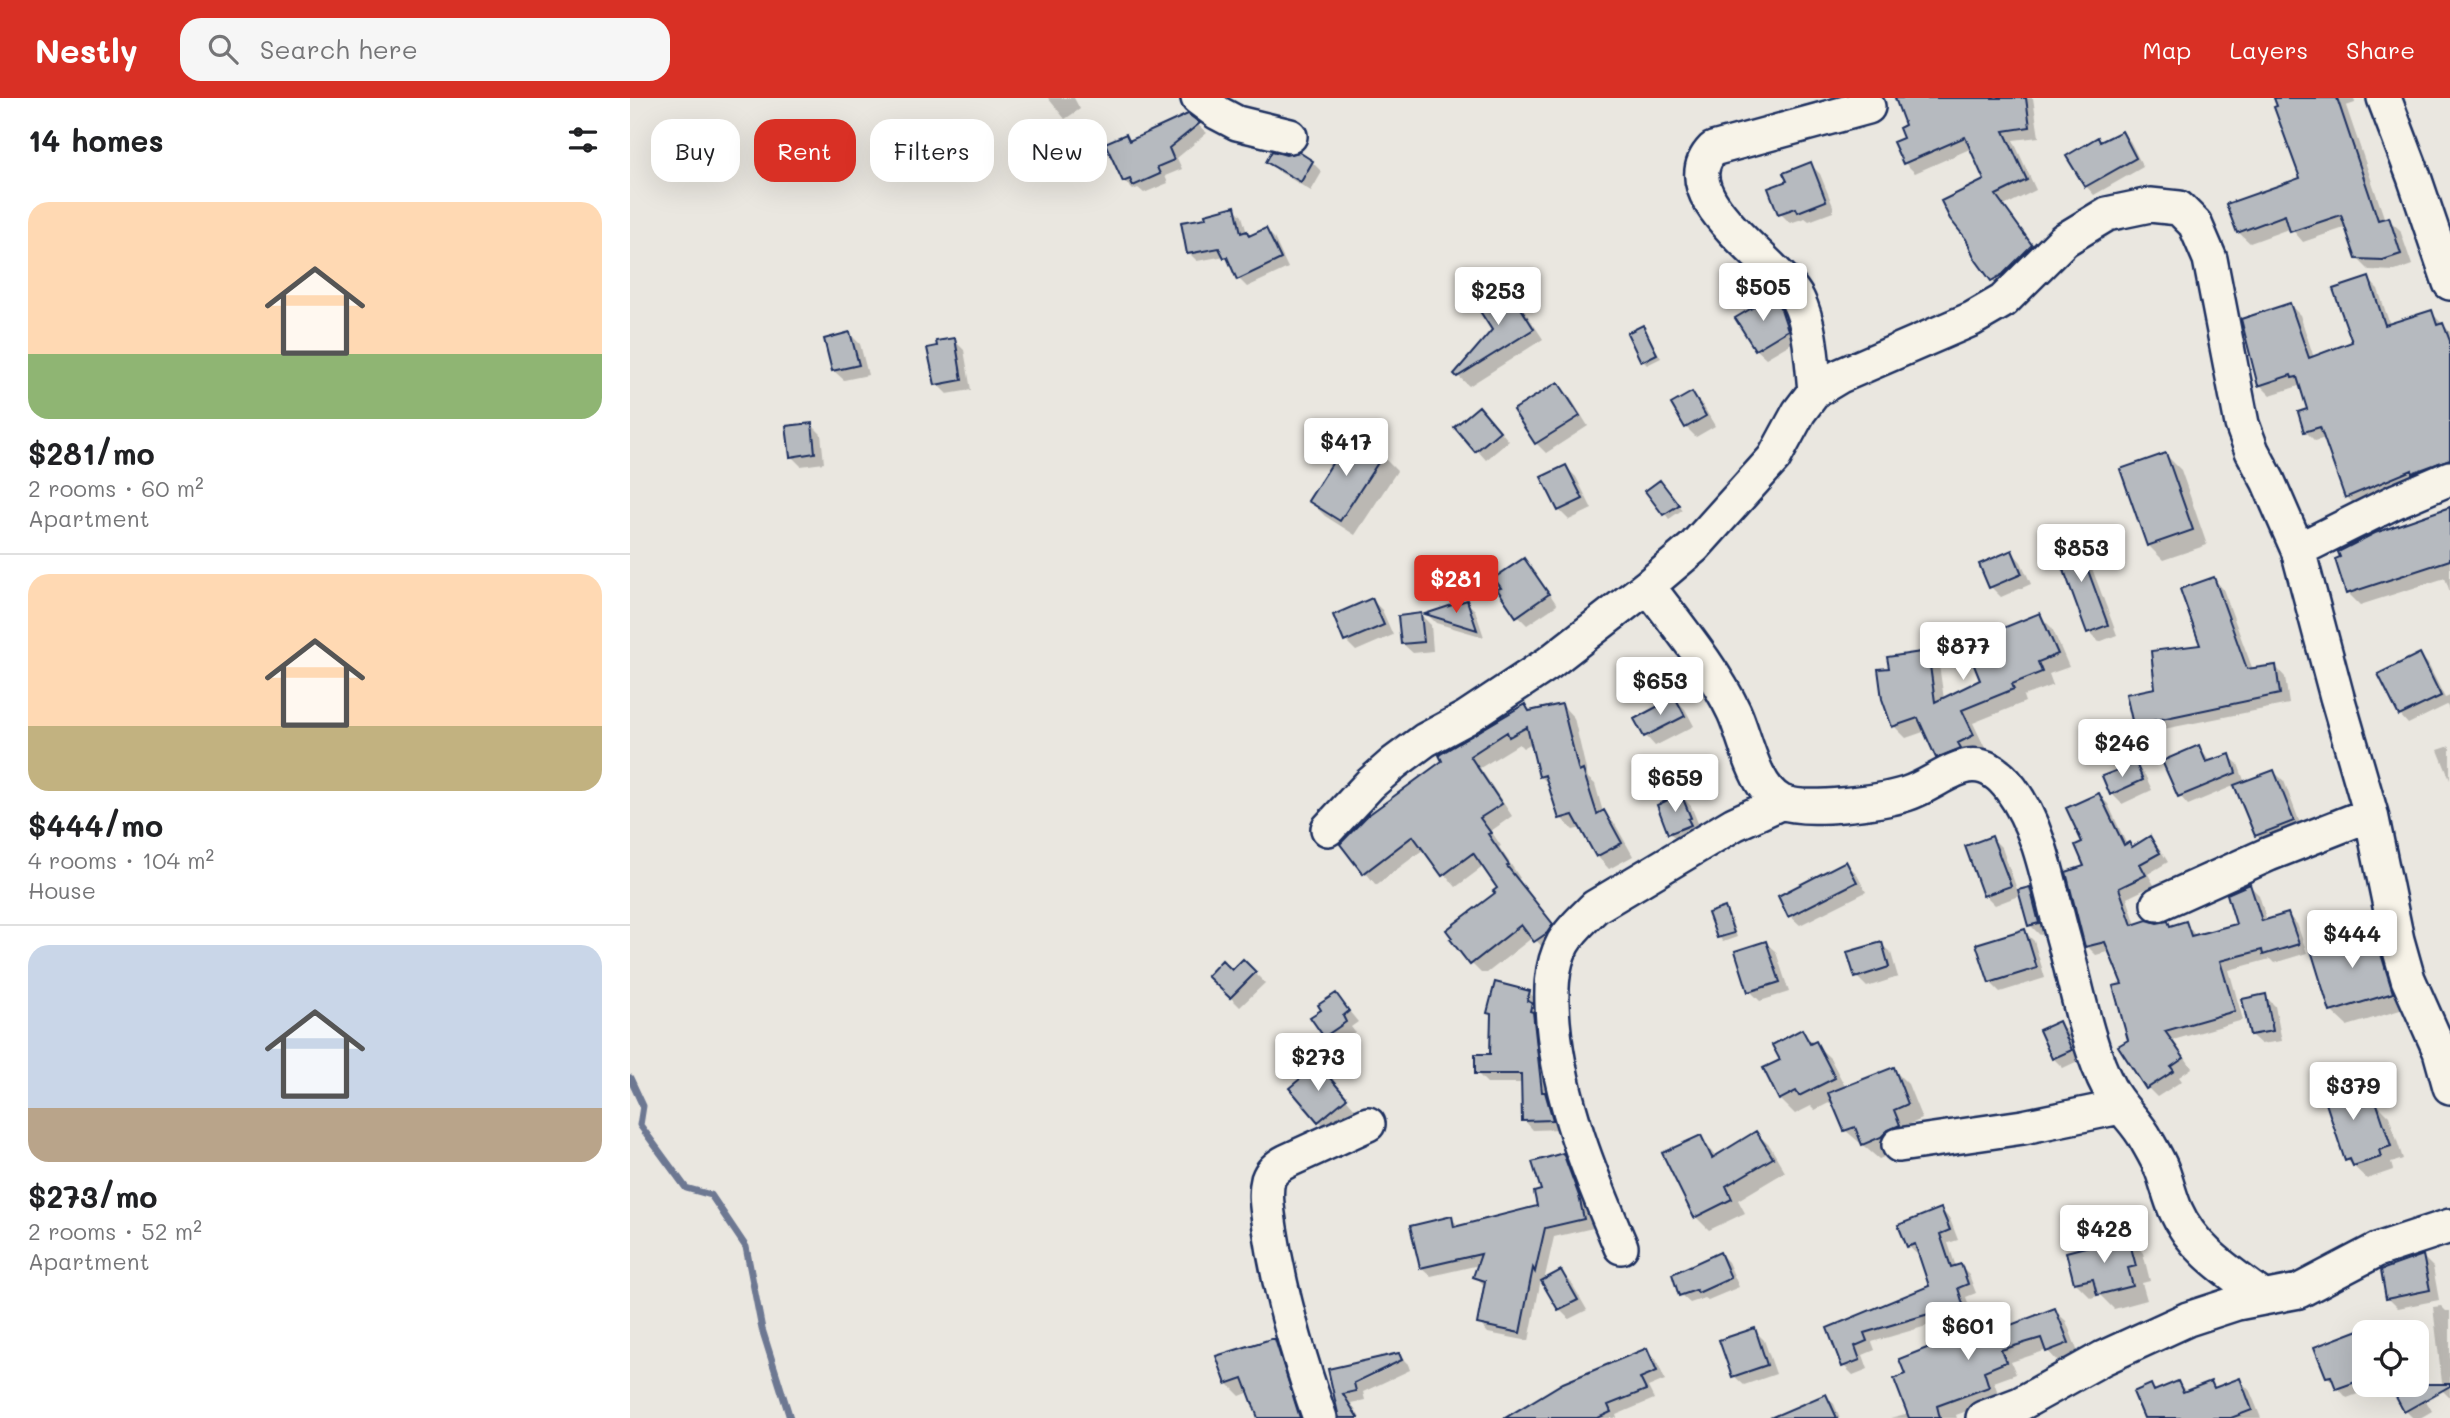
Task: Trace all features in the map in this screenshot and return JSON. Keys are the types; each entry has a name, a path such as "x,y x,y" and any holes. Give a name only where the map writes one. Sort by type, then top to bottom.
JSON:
{"street":[{"path":"1198,98 1237,123 1290,136"},
{"path":"2384,98 2450,283"},
{"path":"1815,390 1805,322 1798,300 1787,281 1747,246 1728,224 1705,190 1701,167 1705,157 1713,149 1868,107"},
{"path":"1328,830 1370,784 1394,763 1425,740 1510,690 1648,586 1694,547 1774,458 1799,412 1815,390 1840,376 1972,319 2003,301 2064,240 2107,214 2150,205 2179,208 2195,223 2210,259 2242,424 2298,550 2371,814 2397,940 2408,979 2440,1051 2450,1087"},
{"path":"2298,550 2396,501 2450,478"},
{"path":"1648,586 1699,656 1734,711 1766,788 1782,802 1802,805 1877,802 1909,793 1955,769 1974,766 1992,769 2012,790 2038,840 2094,1053 2108,1088 2120,1107 2141,1130 2161,1167 2176,1212 2194,1240 2217,1262 2264,1298"},
{"path":"1621,1247 1582,1153 1565,1099 1556,1052 1551,992 1563,943 1595,907 1734,824 1782,802"},
{"path":"2158,904 2269,854 2371,814"},
{"path":"1899,1145 2024,1126 2120,1107"},
{"path":"1320,1418 1289,1322 1280,1281 1268,1212 1269,1177 1277,1167 1287,1161 1368,1124"},
{"path":"1983,1418 2020,1404 2103,1357 2188,1319 2237,1303 2299,1291 2376,1250 2450,1226"}],"building":[{"path":"1895,98 2026,98 2030,127 2004,131 2027,180 1996,195 2032,245 2003,274 1991,281 1941,201 1984,180 1965,137 1903,164 1893,142 1903,138 1899,128 1905,125"},
{"path":"2274,98 2337,98 2378,220 2389,217 2401,254 2383,260 2356,259 2341,215 2290,232 2285,215 2237,233 2226,204 2300,178 2274,107 2277,106"},
{"path":"1188,114 1200,123 1169,148 1174,160 1157,167 1160,174 1133,186 1130,179 1123,182 1107,147 1107,142 1126,134 1129,141"},
{"path":"2122,131 2136,158 2085,187 2066,156 2098,137 2100,142"},
{"path":"1272,151 1286,155 1299,152 1313,161 1301,182 1266,162"},
{"path":"1811,162 1826,201 1798,212 1796,208 1778,214 1768,188 1787,181 1783,173"},
{"path":"1235,206 1241,233 1247,231 1249,236 1266,228 1281,259 1237,280 1227,257 1224,258 1219,248 1187,254 1181,222 1206,218 1205,214"},
{"path":"2369,277 2385,325 2432,310 2437,325 2443,323 2450,341 2450,459 2412,473 2412,470 2345,498 2320,427 2304,432 2298,412 2307,409 2297,377 2292,378 2291,375 2258,386 2241,319 2290,303 2309,358 2352,342 2333,289"},
{"path":"1507,286 1534,329 1457,377 1454,374 1492,330 1476,305"},
{"path":"1772,296 1781,309 1788,330 1755,350 1735,318"},
{"path":"1643,325 1657,354 1641,362 1627,333"},
{"path":"850,332 859,365 832,371 824,339"},
{"path":"955,338 962,380 935,385 927,348 937,346 936,341"},
{"path":"1558,382 1580,416 1535,444 1513,410"},
{"path":"1692,392 1706,416 1685,428 1671,404"},
{"path":"1479,406 1500,431 1475,452 1454,427"},
{"path":"812,423 815,453 790,457 786,426"},
{"path":"1351,434 1383,455 1340,521 1308,501"},
{"path":"2166,453 2193,530 2147,546 2120,469"},
{"path":"1566,465 1583,499 1558,511 1541,477"},
{"path":"1660,480 1679,505 1663,515 1645,491"},
{"path":"2450,507 2450,560 2346,594 2335,559 2340,557 2338,552 2375,533"},
{"path":"2075,535 2108,625 2087,633 2054,543"},
{"path":"2012,550 2022,574 1989,588 1979,564"},
{"path":"1524,558 1549,594 1516,617 1497,589 1501,588 1494,578"},
{"path":"2214,577 2247,669 2276,665 2280,694 2133,725 2126,694 2155,688 2151,651 2200,645 2180,589"},
{"path":"1372,598 1384,625 1344,642 1333,615"},
{"path":"1467,600 1477,630 1425,614"},
{"path":"1421,613 1424,642 1401,644 1398,616"},
{"path":"2040,613 2058,654 2038,662 2042,672 2012,684 2014,689 1962,710 1974,735 1958,743 1961,748 1936,758 1918,718 1892,727 1882,699 1878,669 1889,668 1887,657 1928,651 1935,702 1980,680 1969,653 1980,649 1976,639"},
{"path":"2420,653 2441,696 2399,716 2378,674"},
{"path":"1675,697 1685,716 1644,737 1634,719"},
{"path":"1525,704 1529,711 1562,704 1579,772 1583,770 1597,814 1604,810 1622,843 1596,857 1573,815 1559,819 1545,775 1539,777 1527,727 1509,737 1507,732 1470,756 1502,804 1480,818 1509,865 1507,866 1553,924 1547,933 1534,942 1521,925 1470,965 1446,930 1495,893 1493,891 1497,888 1473,853 1442,876 1413,836 1363,874 1340,844 1367,816 1442,761 1439,755"},
{"path":"2199,745 2206,762 2230,754 2236,773 2178,797 2162,761"},
{"path":"2136,763 2143,780 2110,795 2102,776"},
{"path":"2274,770 2294,821 2255,836 2234,785"},
{"path":"2099,793 2124,845 2129,842 2132,847 2150,836 2160,853 2140,864 2146,875 2119,888 2132,925 2147,920 2157,923 2168,921 2170,926 2186,921 2191,936 2236,924 2227,894 2250,884 2262,921 2288,913 2299,944 2263,955 2262,950 2220,961 2235,1011 2165,1031 2184,1058 2171,1067 2174,1071 2146,1089 2118,1046 2128,1040 2113,986 2122,984 2105,942 2085,947 2066,872 2084,866 2075,845 2082,842 2066,808"},
{"path":"1681,794 1691,818 1688,819 1691,825 1668,834 1657,805"},
{"path":"1992,836 2011,886 1983,896 1965,846"},
{"path":"1846,861 1857,882 1788,917 1778,896"},
{"path":"2030,887 2039,923 2028,926 2018,890"},
{"path":"1725,907 1734,933 1717,938 1708,913"},
{"path":"2373,928 2393,993 2330,1012 2310,947"},
{"path":"2025,929 2037,968 1989,983 1976,944"},
{"path":"1766,941 1780,982 1748,992 1735,951"},
{"path":"1882,942 1889,967 1855,978 1847,952"},
{"path":"1243,959 1256,972 1230,998 1207,976 1222,960 1232,970"},
{"path":"1495,982 1530,991 1527,1001 1532,1003 1530,1011 1533,1012 1542,1092 1545,1092 1553,1120 1522,1121 1521,1074 1475,1074 1475,1054 1490,1054 1491,1014 1487,1013"},
{"path":"1336,993 1349,1011 1343,1016 1346,1022 1324,1037 1310,1017 1321,1010 1318,1005"},
{"path":"2266,994 2273,1031 2250,1035 2242,999"},
{"path":"2059,1021 2072,1050 2052,1059 2039,1030"},
{"path":"1802,1029 1810,1044 1816,1041 1835,1078 1799,1096 1796,1091 1779,1100 1763,1068 1780,1060 1772,1045"},
{"path":"1318,1064 1347,1098 1318,1122 1289,1088"},
{"path":"1894,1067 1908,1104 1894,1110 1900,1125 1862,1145 1855,1127 1844,1131 1828,1093"},
{"path":"2339,1071 2350,1109 2376,1101 2391,1146 2379,1150 2381,1157 2353,1166 2350,1159 2345,1161 2325,1100 2321,1101 2314,1079"},
{"path":"1756,1131 1773,1158 1726,1186 1732,1199 1694,1218 1662,1153 1701,1135 1712,1158"},
{"path":"1563,1153 1579,1196 1584,1219 1545,1228 1535,1272 1533,1268 1520,1333 1477,1324 1485,1281 1473,1277 1481,1254 1420,1268 1410,1226 1452,1216 1454,1227 1537,1206 1534,1192 1541,1190 1532,1162"},
{"path":"1941,1208 1950,1230 1940,1234 1951,1267 1961,1264 1968,1284 1958,1288 1963,1304 1864,1333 1867,1341 1855,1346 1860,1360 1842,1367 1827,1328 1929,1286 1915,1244 1907,1247 1898,1225"},
{"path":"2128,1236 2136,1266 2128,1268 2133,1286 2097,1295 2093,1279 2074,1283 2066,1252"},
{"path":"1720,1252 1731,1278 1698,1293 1696,1290 1679,1296 1672,1274"},
{"path":"2423,1255 2430,1290 2386,1299 2381,1270"},
{"path":"1561,1270 1578,1300 1558,1310 1541,1281"},
{"path":"2055,1308 2069,1343 2046,1352 2041,1338 2001,1350 2006,1362 1984,1371 1989,1387 1937,1406 1940,1418 1909,1418 1894,1379 1905,1374 1899,1359 1990,1323 1992,1328 2001,1324 2003,1328"},
{"path":"1755,1328 1767,1365 1732,1377 1719,1340"},
{"path":"2352,1333 2352,1383 2336,1389 2331,1376 2326,1377 2314,1347"},
{"path":"1275,1339 1300,1418 1258,1418 1243,1378 1226,1384 1216,1356"},
{"path":"1647,1348 1657,1371 1640,1378 1646,1390 1608,1405 1611,1412 1598,1418 1505,1418 1563,1383"},
{"path":"1399,1353 1402,1360 1354,1383 1356,1391 1343,1394 1358,1418 1339,1418 1328,1369"},
{"path":"2240,1378 2252,1410 2231,1418 2144,1418 2133,1392 2151,1384 2154,1391 2178,1381 2183,1392 2211,1381 2214,1388"},
{"path":"2429,1384 2450,1384 2450,1386 2404,1412 2396,1397 2429,1397"},
{"path":"1826,1394 1837,1418 1770,1418"}],"waterway":[{"path":"630,1078 643,1106 640,1125 686,1188 711,1195 746,1247 762,1329 790,1418"}]}
